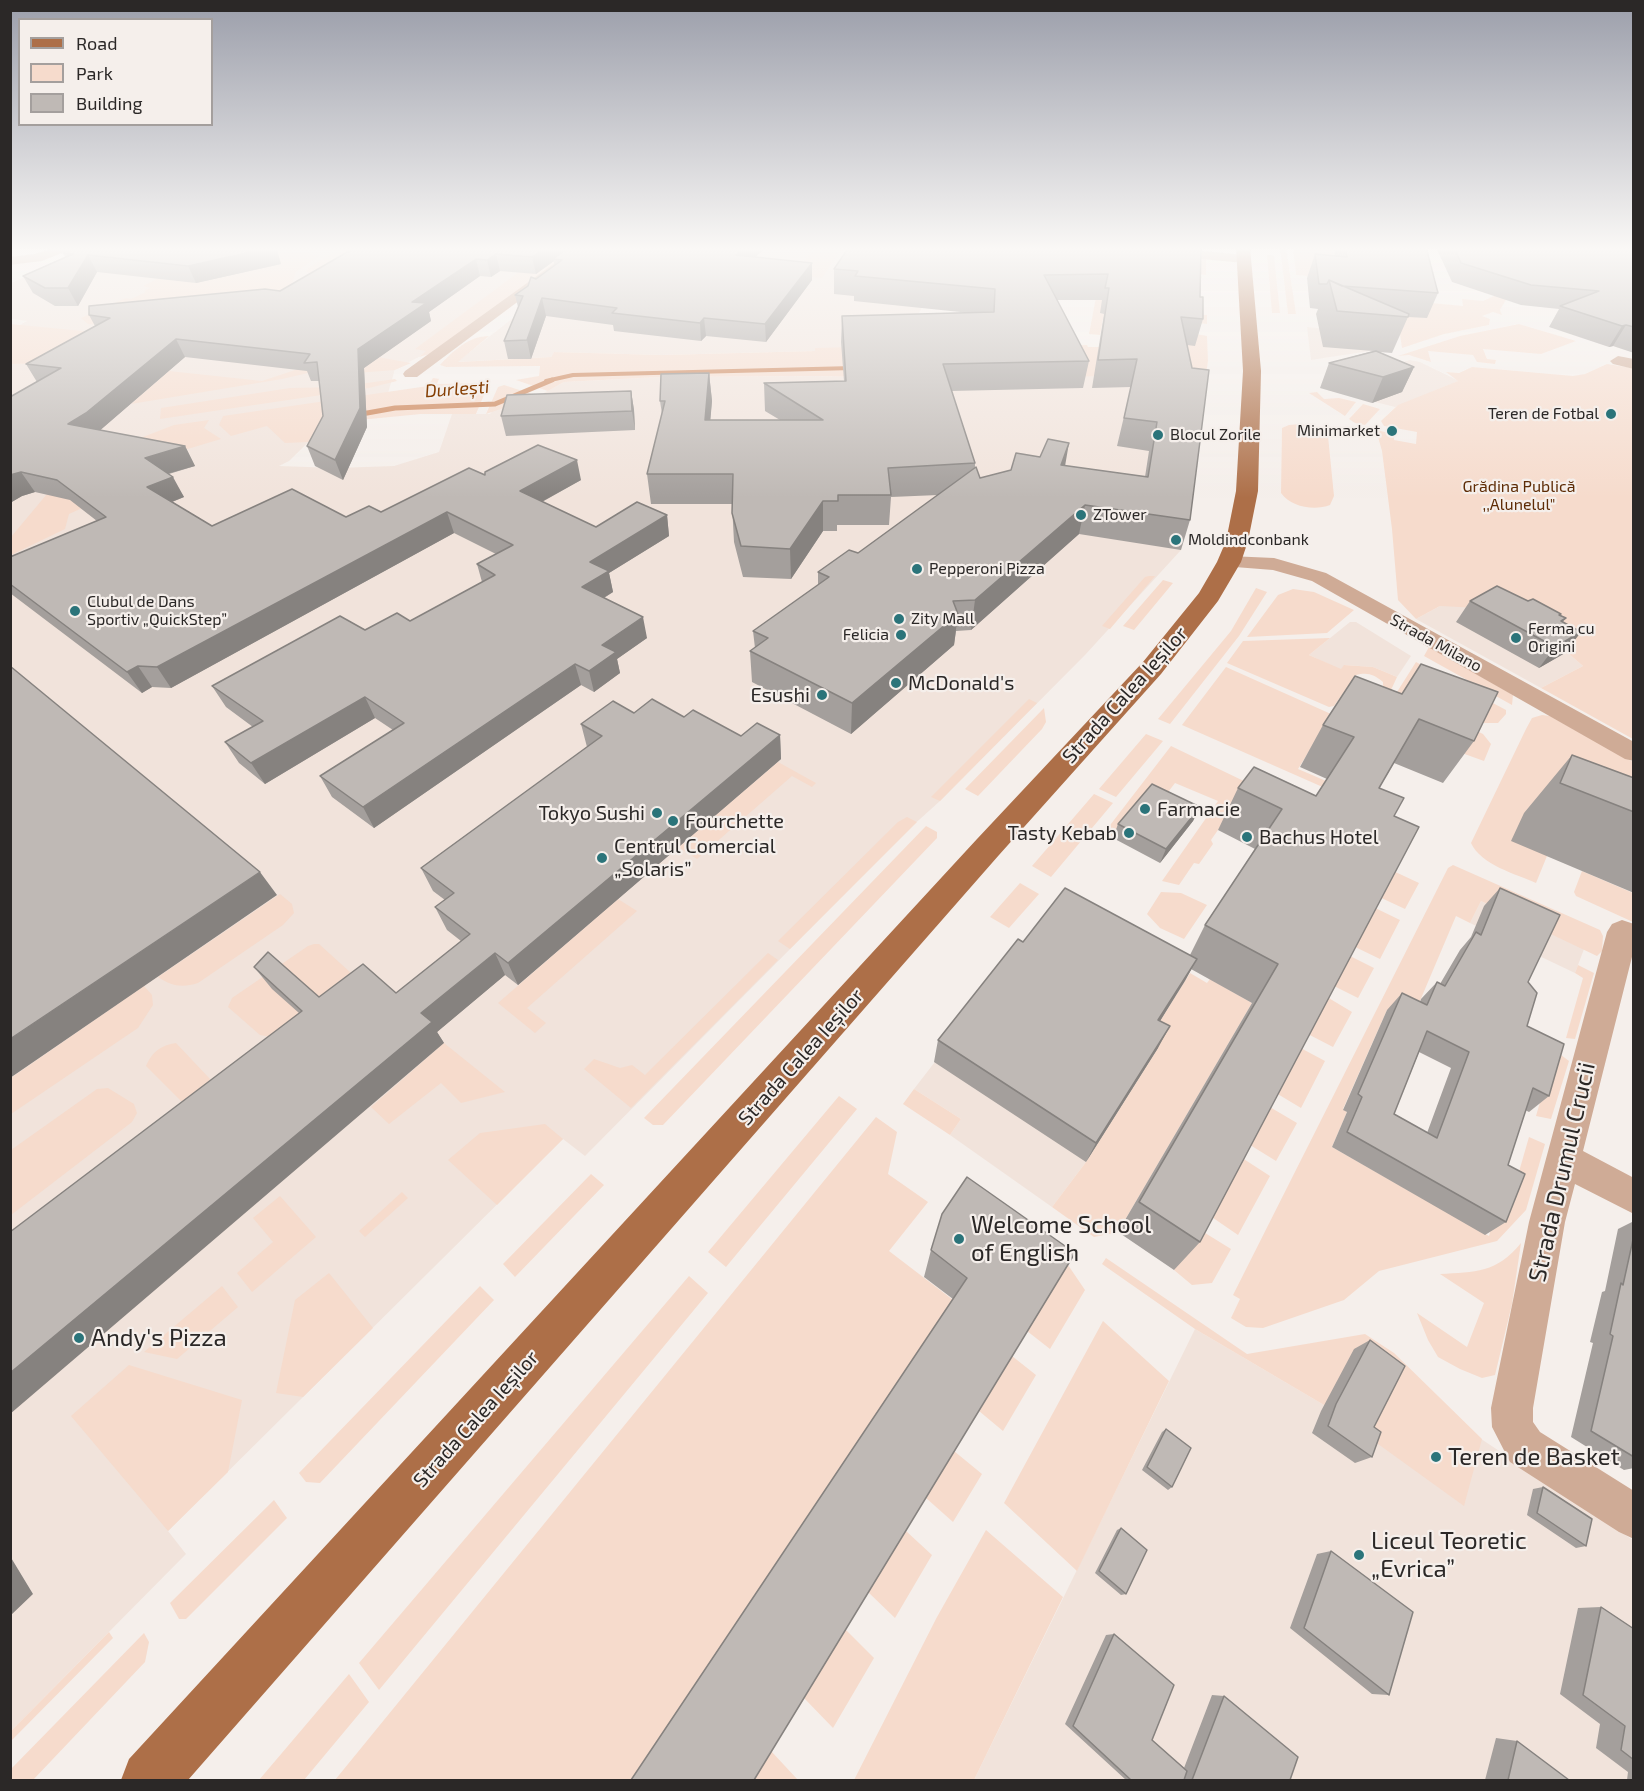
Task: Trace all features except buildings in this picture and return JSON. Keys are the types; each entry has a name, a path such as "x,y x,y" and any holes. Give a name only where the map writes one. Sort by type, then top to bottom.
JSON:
{"main road":[{"name":"Strada Calea Ieșilor","path":"150,1780 995,839 1152,668 1209,596 1229,562 1237,541 1245,507 1251,434 1252,371 1249,331"}],"street":[{"path":"411,374 470,331"},
{"name":"Strada Milano","path":"1229,562 1274,564 1319,577 1634,753"},
{"name":"Strada Drumul Crucii","path":"1634,937 1622,932 1562,1159 1547,1222 1512,1408 1513,1427 1525,1447 1634,1517"},
{"path":"1562,1159 1634,1197"}],"shaded area":[{"path":"20,331 456,331 419,357 395,369 381,417 328,423 289,461 279,466 336,468 394,466 439,452 452,414 490,414 493,410 538,396 564,382 660,377 814,376 967,379 1180,373 1186,501 1181,550 1085,655 585,1156 563,1139 168,1531 186,1554 11,1731 11,364 89,363"},
{"path":"497,331 906,331 895,346 815,349 815,351 662,355 554,352 551,357 457,362"},
{"path":"1307,331 1342,331 1370,351 1311,360"},
{"path":"1410,360 1420,362 1459,381 1395,407 1327,390 1370,370"},
{"path":"1440,606 1518,610 1583,666 1541,688 1416,619"},
{"path":"1350,622 1356,622 1411,656 1397,677 1373,667 1345,665 1341,670 1309,655"},
{"path":"1481,901 1584,949 1575,973 1470,923"},
{"path":"1012,962 1158,1048 1086,1162 1052,1207 950,1135 961,1119 914,1089"},
{"name":"Liceul Teoretic „Evrica”","path":"1195,1329 1324,1405 1403,1387 1633,1540 1633,1780 974,1780"}],"green space":[{"path":"10,331 342,331 372,356 411,363 395,370 356,373 317,371 282,379 131,404 169,371 262,381 319,362 127,340 89,363 11,364"},
{"path":"440,331 465,331 434,353 419,357 426,351 415,349"},
{"path":"1090,331 1101,331 1100,335 1089,334"},
{"path":"1399,331 1461,331 1444,334 1402,348"},
{"path":"1487,331 1541,331 1576,341 1541,354 1483,349 1487,359 1496,360 1495,364 1477,362 1473,355 1428,351 1431,362 1409,355 1398,356 1460,336"},
{"path":"1196,334 1207,336 1208,361 1204,389 1102,376 967,379 813,376 660,377 564,382 548,391 516,380 539,376 540,366 446,367 440,365 468,341 489,336 458,362 551,357 554,352 662,355 815,351 815,348 895,346 893,349 1087,345 1088,347 1129,347"},
{"name":"Grădina Publică ,,Alunelul\"","path":"1607,364 1633,368 1633,739 1541,688 1583,666 1518,610 1440,606 1416,619 1398,600 1382,451 1376,430 1394,434 1394,440 1416,444 1417,432 1384,426 1381,421 1398,405 1458,381 1446,372 1459,373 1472,367 1573,376 1585,374"},
{"path":"433,378 439,379 437,384 489,383 476,414 421,414 328,423 308,442 285,443 267,426 231,436 219,425 223,416 428,386"},
{"path":"395,379 397,381 369,388 160,419 161,408 290,388 339,387"},
{"path":"504,385 538,396 486,414 498,387"},
{"path":"1317,392 1324,399 1339,398 1356,402 1345,416 1309,393"},
{"path":"1363,404 1380,409 1365,425 1349,419"},
{"path":"209,420 204,428 221,439 144,462 91,504 69,514 65,529 11,555 11,537 47,494 94,469 143,437 174,425"},
{"path":"1301,424 1318,428 1328,436 1334,496 1330,505 1324,507 1310,508 1297,505 1281,493 1282,428"},
{"path":"1155,576 1110,629 1102,626 1145,577"},
{"path":"1163,580 1173,583 1134,630 1123,626"},
{"path":"1256,588 1267,592 1239,636 1170,724 1158,719 1231,631"},
{"path":"1293,589 1314,592 1354,610 1327,633 1247,637 1278,595"},
{"path":"1330,638 1309,655 1341,669 1344,665 1373,667 1397,677 1391,690 1383,688 1383,682 1373,675 1356,675 1334,706 1329,707 1227,663 1243,641"},
{"path":"1429,647 1513,695 1512,705 1424,656"},
{"path":"1416,662 1506,710 1506,714 1498,723 1481,723 1397,692"},
{"path":"1226,667 1331,714 1298,769 1380,804 1377,811 1182,725"},
{"path":"1029,699 1037,703 940,801 931,797"},
{"path":"1044,708 1046,722 1042,729 978,796 965,789"},
{"path":"1542,715 1550,716 1633,762 1633,858 1547,856 1536,883 1500,868 1476,851 1471,843 1526,729 1532,718"},
{"path":"1473,729 1483,734 1491,744 1484,761 1459,752"},
{"path":"1146,734 1163,741 1116,797 1099,789"},
{"path":"1171,746 1250,784 1211,840 1213,844 1199,864 1194,863 1179,885 1162,881 1218,801 1175,783 1159,804 1113,838 1104,833"},
{"path":"778,762 816,783 812,787 792,776 697,859 678,847"},
{"path":"1094,794 1113,803 1051,877 1032,866"},
{"path":"907,817 917,822 790,949 778,941 898,822"},
{"path":"926,826 937,832 937,838 663,1125 653,1125 644,1118"},
{"path":"1453,865 1600,930 1603,936 1602,951 1597,956 1481,901 1470,923 1456,916 1411,1022 1387,1010 1343,1109 1347,1112 1332,1147 1489,1236 1498,1203 1514,1189 1529,1137 1545,1144 1526,1210 1497,1241 1379,1271 1344,1300 1263,1328 1246,1327 1231,1318 1240,1299 1233,1295 1448,868"},
{"path":"1389,869 1419,883 1405,909 1375,895"},
{"path":"1582,871 1633,893 1633,922 1576,896 1574,892"},
{"path":"1020,883 1039,894 1009,928 990,917"},
{"path":"1161,892 1181,893 1207,905 1184,939 1160,928 1147,914"},
{"path":"280,894 292,904 294,913 283,925 198,983 177,985 158,977"},
{"path":"618,899 637,911 527,1008 546,1023 535,1033 498,1003"},
{"path":"1369,905 1400,920 1380,959 1349,944"},
{"path":"314,944 319,944 351,973 351,978 271,1037 260,1035 228,1007 232,998"},
{"path":"768,953 778,960 631,1108 584,1069 594,1059 620,1068 632,1065 645,1075"},
{"path":"1344,953 1374,968 1358,998 1328,983"},
{"path":"1578,965 1594,973 1575,1039 1566,1038 1583,978 1575,973"},
{"path":"1190,973 1207,983 1210,979 1252,1003 1118,1232 1094,1237 1052,1207 1086,1162 1158,1048 1147,1042"},
{"path":"144,986 152,995 153,1005 138,1028 11,1114 11,1078"},
{"path":"1322,994 1352,1012 1333,1047 1302,1031"},
{"path":"176,1043 210,1079 199,1094 182,1102 146,1066 158,1050"},
{"path":"444,1043 505,1092 461,1103 441,1083 389,1124 371,1107"},
{"path":"1295,1045 1325,1061 1301,1108 1271,1090"},
{"path":"1561,1055 1569,1061 1551,1119 1536,1116 1551,1064"},
{"path":"108,1088 134,1104 137,1113 132,1122 11,1215 11,1150 97,1089"},
{"path":"914,1089 961,1119 950,1135 903,1104"},
{"path":"839,1096 857,1109 726,1267 708,1252"},
{"path":"1263,1103 1297,1123 1276,1161 1242,1140"},
{"path":"876,1117 897,1132 888,1174 928,1202 889,1251 957,1303 641,1780 335,1780"},
{"path":"545,1124 563,1139 497,1205 448,1160 480,1133"},
{"path":"1236,1154 1270,1176 1238,1235 1203,1211"},
{"path":"591,1174 604,1185 515,1277 503,1264"},
{"path":"402,1192 408,1198 365,1237 359,1231"},
{"path":"280,1196 316,1237 252,1292 237,1273 273,1242 253,1218"},
{"path":"992,1207 1068,1265 1085,1290 1050,1349 1027,1331"},
{"path":"1197,1228 1231,1249 1212,1283 1192,1285 1174,1270"},
{"path":"1521,1243 1512,1304 1495,1375 1482,1378 1438,1357 1417,1313 1467,1347 1484,1303 1440,1274 1485,1269 1503,1260"},
{"path":"1106,1258 1247,1354 1365,1334 1394,1353 1482,1439 1464,1506 1324,1405 1195,1329 1102,1264"},
{"path":"329,1273 373,1328 303,1397 276,1393 295,1300"},
{"path":"689,1276 708,1293 379,1690 359,1663"},
{"path":"222,1286 238,1307 177,1359 144,1352"},
{"path":"480,1286 494,1300 320,1483 306,1482 299,1473"},
{"path":"1103,1321 1169,1381 1077,1571 1004,1503"},
{"path":"1012,1356 1036,1375 1003,1431 979,1411"},
{"path":"129,1365 242,1400 228,1472 168,1531 71,1416"},
{"path":"954,1451 982,1474 953,1522 926,1498"},
{"path":"274,1500 287,1518 186,1619 179,1619 170,1603"},
{"path":"986,1530 1063,1597 974,1780 854,1780 937,1617"},
{"path":"906,1531 932,1555 895,1618 868,1592"},
{"path":"845,1629 874,1658 833,1728 804,1698"},
{"path":"109,1632 113,1638 11,1741 11,1731"},
{"path":"144,1633 149,1642 145,1662 33,1780 11,1780 11,1769"},
{"path":"349,1674 369,1702 304,1780 259,1780"},
{"path":"771,1751 798,1780 754,1780"}],"waterway":[{"name":"Durlești","path":"546,381 573,375 853,368"},
{"name":"Durlești","path":"356,415 395,408 495,404 552,380"}],"place":[{"name":"Teren de Fotbal","path":"1611,414"},
{"name":"Minimarket","path":"1392,431"},
{"name":"Blocul Zorile","path":"1158,435"},
{"name":"ZTower","path":"1081,515"},
{"name":"Moldindconbank","path":"1176,540"},
{"name":"Pepperoni Pizza","path":"917,569"},
{"name":"Clubul de Dans Sportiv „QuickStep”","path":"75,611"},
{"name":"Zity Mall","path":"899,619"},
{"name":"Felicia","path":"901,635"},
{"name":"Ferma cu Origini","path":"1516,638"},
{"name":"McDonald's","path":"896,683"},
{"name":"Esushi","path":"822,695"},
{"name":"Farmacie","path":"1145,809"},
{"name":"Tokyo Sushi","path":"657,813"},
{"name":"Fourchette","path":"673,821"},
{"name":"Tasty Kebab","path":"1129,833"},
{"name":"Bachus Hotel","path":"1247,837"},
{"name":"Centrul Comercial „Solaris”","path":"602,858"},
{"name":"Welcome School of English","path":"959,1239"},
{"name":"Andy's Pizza","path":"79,1338"},
{"name":"Teren de Basket","path":"1436,1457"},
{"name":"Liceul Teoretic „Evrica”","path":"1359,1555"}]}
